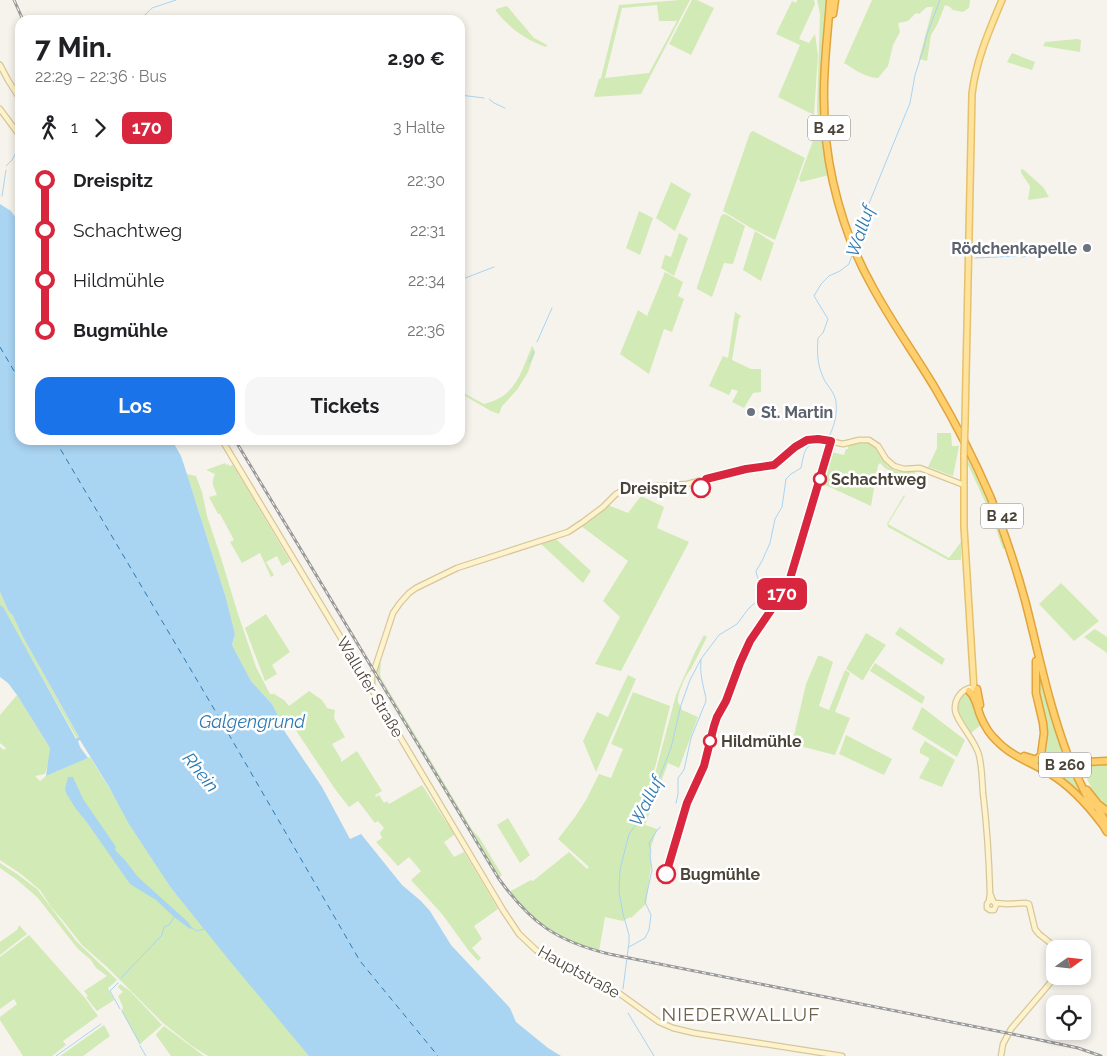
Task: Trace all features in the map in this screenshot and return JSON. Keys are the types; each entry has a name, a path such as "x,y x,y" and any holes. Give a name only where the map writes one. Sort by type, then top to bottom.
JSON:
{"highway":[{"name":"B 42","path":"831,0 833,14 828,96 833,170"},
{"name":"B 42","path":"831,0 824,103 826,137 840,211 852,244 870,282 937,384 962,427 1000,510 1023,577 1053,701 1070,756"},
{"name":"B 42","path":"894,319 948,410 985,483 1016,567 1050,702 1077,772 1104,824"},
{"path":"1035,640 1036,693 1044,733 1041,755 1036,760"},
{"name":"B 260","path":"971,690 993,732 1013,750 1024,756 1036,760 1057,762 1107,763"},
{"name":"B 260","path":"971,690 983,722 994,738 1023,759 1051,765 1107,763"},
{"path":"1023,759 1048,772 1068,787 1104,824"},
{"name":"B 42","path":"1077,772 1107,832"},
{"name":"B 260","path":"1087,790 1098,804 1107,811"}],"main road":[{"name":"B 260","path":"971,690 973,655 964,527 964,455 971,107 976,69 982,47 1002,0"},
{"name":"B 260","path":"971,690 973,655"}],"street":[{"path":"0,65 15,91"},
{"path":"0,109 15,129"},
{"path":"372,690 372,675 393,613 409,593 452,570 562,534 577,527 616,494 627,488 687,484 746,469 770,467 802,443 810,440 843,444 859,440 869,440 878,446 886,459 894,466 904,469 920,468 964,485"},
{"name":"Wallufer Straße","path":"225,445 489,888 519,934"},
{"path":"955,480 964,472"},
{"path":"362,673 372,675"},
{"path":"366,680 372,675"},
{"path":"971,690 956,700 955,711 975,744 980,760 987,825 990,893 993,903 1029,904 1035,929 1047,940"},
{"name":"Hauptstraße","path":"519,934 548,958 616,991 656,1020 673,1028 694,1033 842,1056"},
{"path":"1001,1056 1003,1044 1011,1028 1048,985"}],"green space":[{"path":"690,0 641,94 595,97 599,79 602,78 619,5","holes":["657,5 659,21 677,21 649,73 605,78 622,8"]},
{"path":"692,0 697,0 714,8 691,55 669,44"},
{"path":"797,0 814,0 815,4 799,39 809,43 815,34 818,55 814,115 778,97 800,45 776,34 792,1 796,3"},
{"path":"817,0 826,0 820,105 829,175 801,182 799,179 818,127 820,14"},
{"path":"872,0 970,0 969,8 963,12 953,10 945,5 931,35 927,61 919,59 933,7 927,7 919,14 916,13 908,21 898,23 900,32 893,45 888,66 878,78 874,78 844,63"},
{"path":"507,6 534,38 547,45 546,47 518,33 506,23 496,9"},
{"path":"1081,40 1080,52 1043,46 1045,42"},
{"path":"1012,53 1035,62 1032,70 1007,62"},
{"path":"753,131 805,158 775,240 723,211 750,133"},
{"path":"1021,169 1043,187 1049,197 1028,200 1030,186 1021,173"},
{"path":"671,182 691,194 675,231 656,218"},
{"path":"639,211 653,218 640,255 626,248"},
{"path":"723,214 745,226 733,264 724,263 712,297 697,289 697,287"},
{"path":"755,231 774,243 761,281 743,270"},
{"path":"679,233 688,238 674,276 661,268 665,255 671,257"},
{"path":"665,272 683,282 678,296 684,299 672,332 664,329 649,374 620,354 638,310 647,316"},
{"path":"735,312 741,316 732,360 751,369 761,369 761,392 753,393 744,408 732,402 738,391 732,389 729,395 709,386 723,356 728,358"},
{"path":"532,346 535,353 528,372 517,390 502,406 499,414 465,396 465,394 484,404 495,401 510,389 520,374"},
{"path":"937,433 951,433 952,446 959,446 953,476 928,467 937,448"},
{"path":"863,442 873,446 884,462 892,469 901,471 916,470 911,481 886,469 880,463 878,465 871,506 821,483 828,456 831,456 832,452 844,455 848,445"},
{"path":"967,458 993,514 1005,548 1003,549 989,510 967,463"},
{"path":"225,463 229,466 233,465 290,561 282,566 277,556 266,562 274,575 271,577 260,553 242,563 230,542 234,540 209,497 217,495 213,484 215,474 206,470"},
{"path":"187,474 196,476 238,614 256,667 270,694 274,694 284,700 289,706 309,691 322,700 327,708 335,710 334,718 345,737 332,744 341,762 357,751 382,791 375,795 376,797 379,795 384,803 387,801 389,804 422,785 452,831 454,835 444,842 454,857 464,852 498,909 474,926 482,939 472,948 481,958 478,961 442,914 411,880 421,871 409,857 398,866 376,842 382,838 380,833 384,828 378,821 375,823 358,801 349,807 287,717 282,723 272,704 251,681 232,645 235,634 226,598"},
{"path":"904,495 888,524 949,558 961,542 961,560 948,560 888,527 887,524"},
{"path":"641,496 664,507 657,528 689,542 621,671 595,664 620,617 603,601 628,561 581,526 608,505 628,513"},
{"path":"556,539 591,571 583,583 541,544"},
{"path":"1061,583 1099,621 1074,641 1039,604"},
{"path":"0,592 8,610 79,737 77,739 19,637 0,636"},
{"path":"266,614 290,652 272,665 277,674 265,681 245,628"},
{"path":"900,627 945,659 942,665 895,634"},
{"path":"1095,629 1107,637 1107,653 1084,637"},
{"path":"866,633 886,645 862,680 846,669"},
{"path":"704,635 707,637 684,680 678,698 682,710 698,717 679,768 668,763 645,825 657,829 650,850 651,865 646,904 631,918 623,921 605,917 599,951 585,947 549,929 529,913 509,892 531,880 533,881 569,852 587,869 589,867 558,839 586,800 599,774 611,778 623,749 611,744 633,692 670,706 650,784 652,785 676,695"},
{"path":"818,656 833,662 819,706 829,710 845,670 850,673 835,712 850,718 835,755 792,744 806,684"},
{"path":"1038,661 1068,762 1039,759 1043,752 1038,701"},
{"path":"381,663 381,678 473,831 479,837 502,875 499,878 379,677 376,670 378,664"},
{"path":"875,663 925,697 922,704 870,671"},
{"path":"628,675 636,679 596,772 583,741 597,712 608,717"},
{"path":"968,693 982,724 971,733 960,717 957,705 961,696"},
{"path":"17,695 50,748 45,774 35,776 40,781 46,776 90,757 171,888 310,1056 208,1056 192,1046 163,1023 82,945 51,907 40,890 0,860 0,747 4,750 6,748 0,743 0,715"},
{"path":"922,707 965,740 957,757 912,729"},
{"path":"846,735 892,759 884,775 839,754"},
{"path":"925,741 955,760 942,787 919,778 929,760 929,758 920,753 920,749"},
{"path":"1033,763 1071,768 1087,804"},
{"path":"1107,765 1107,810 1098,802 1081,766"},
{"path":"508,818 530,855 520,863 497,825"},
{"path":"0,863 37,889 77,942 117,980 108,988 114,1000 97,1011 86,997 88,996 84,991 107,976 96,968 91,960 78,949 37,897 0,868"},
{"path":"19,925 27,934 0,955 0,942 17,930"},
{"path":"29,935 85,998 98,1016 63,1041 66,1045 52,1056 23,1056 0,1020 0,1017 17,1004 14,999 0,1009 0,957"},
{"path":"120,984 130,991 162,1025 140,1044 122,1011 123,1007 118,996 123,992 118,987"},
{"path":"104,1025 110,1036 83,1056 60,1056"},
{"path":"164,1026 204,1056 171,1056 156,1035"}],"water":[{"path":"0,204 11,211 15,217 15,445 175,445 181,456 226,598 235,634 232,645 251,681 272,704 285,732 322,787 350,839 361,834 402,885 430,911 451,945 510,1008 516,1022 561,1056 309,1056 171,888 129,824 80,740 78,741 80,747 88,758 46,776 50,748 17,695 8,683 0,677 0,605 3,607 76,739 79,737 8,610 0,592"},
{"path":"68,777 73,777 83,799 116,847 115,850 138,877 188,922 192,928 190,929 174,917 156,900 130,884 66,793"}],"waterway":[{"path":"145,15 152,8 176,0"},
{"name":"Walluf","path":"856,244 868,206 910,103 915,75 927,34 940,0"},
{"path":"465,96 484,98"},
{"path":"489,99 505,108"},
{"path":"6,166 15,154"},
{"path":"2,196 6,170"},
{"path":"1050,248 1061,244"},
{"path":"1022,257 1042,252"},
{"name":"Walluf","path":"828,438 835,422 836,404 833,393 821,372 818,348 818,338 823,333 828,319 814,296 821,284 829,276 849,264 853,253"},
{"path":"975,258 1017,256"},
{"path":"465,278 494,267"},
{"path":"537,342 552,308"},
{"path":"529,362 534,351"},
{"name":"Walluf","path":"623,989 629,935 619,892 620,870 629,834 650,801 671,748 681,705 690,680 701,659 719,635 737,624 749,608 760,599 762,587 756,571 770,543 775,519 782,507 786,479 801,468 804,454 808,447 811,444 821,442"},
{"path":"711,748 717,721 728,702 739,667 748,647 791,584 820,483"},
{"name":"Walluf","path":"676,803 678,778 684,770 691,738 706,701 701,676 701,660"},
{"name":"Walluf","path":"629,947 645,938 649,930 651,915 645,902 652,870 649,843 660,827"},
{"path":"121,978 162,935 164,927 169,925 174,917"},
{"path":"192,928 197,931 204,929"},
{"path":"118,983 110,991 120,1009"},
{"path":"122,1011 140,1044"},
{"name":"Walluf","path":"628,1013 654,1056"},
{"path":"56,1056 101,1024"},
{"path":"140,1046 146,1056"}],"ferry route":[{"path":"0,347 15,372"},
{"path":"58,445 360,961 438,1056"}],"railway":[{"path":"14,0 21,15"},
{"path":"238,445 499,879 522,907 546,928 574,943 609,954 1012,1034 1078,1048 1101,1056"}],"bus line":[{"name":"170","path":"666,874 687,803 704,766 717,717 726,701 750,641 789,582 831,441 807,440 770,467 746,469 706,479 701,488"}],"place":[{"name":"Rödchenkapelle","path":"1087,248"},
{"name":"St. Martin","path":"751,412"},
{"name":"Schachtweg","path":"820,479"},
{"name":"Dreispitz","path":"701,488"},
{"name":"Hildmühle","path":"710,741"},
{"name":"Bugmühle","path":"666,874"}],"district":[{"name":"NIEDERWALLUF","path":"741,1014"}],"water label":[{"name":"Galgengrund","path":"252,721"},
{"name":"Rhein","path":"201,772"}]}
